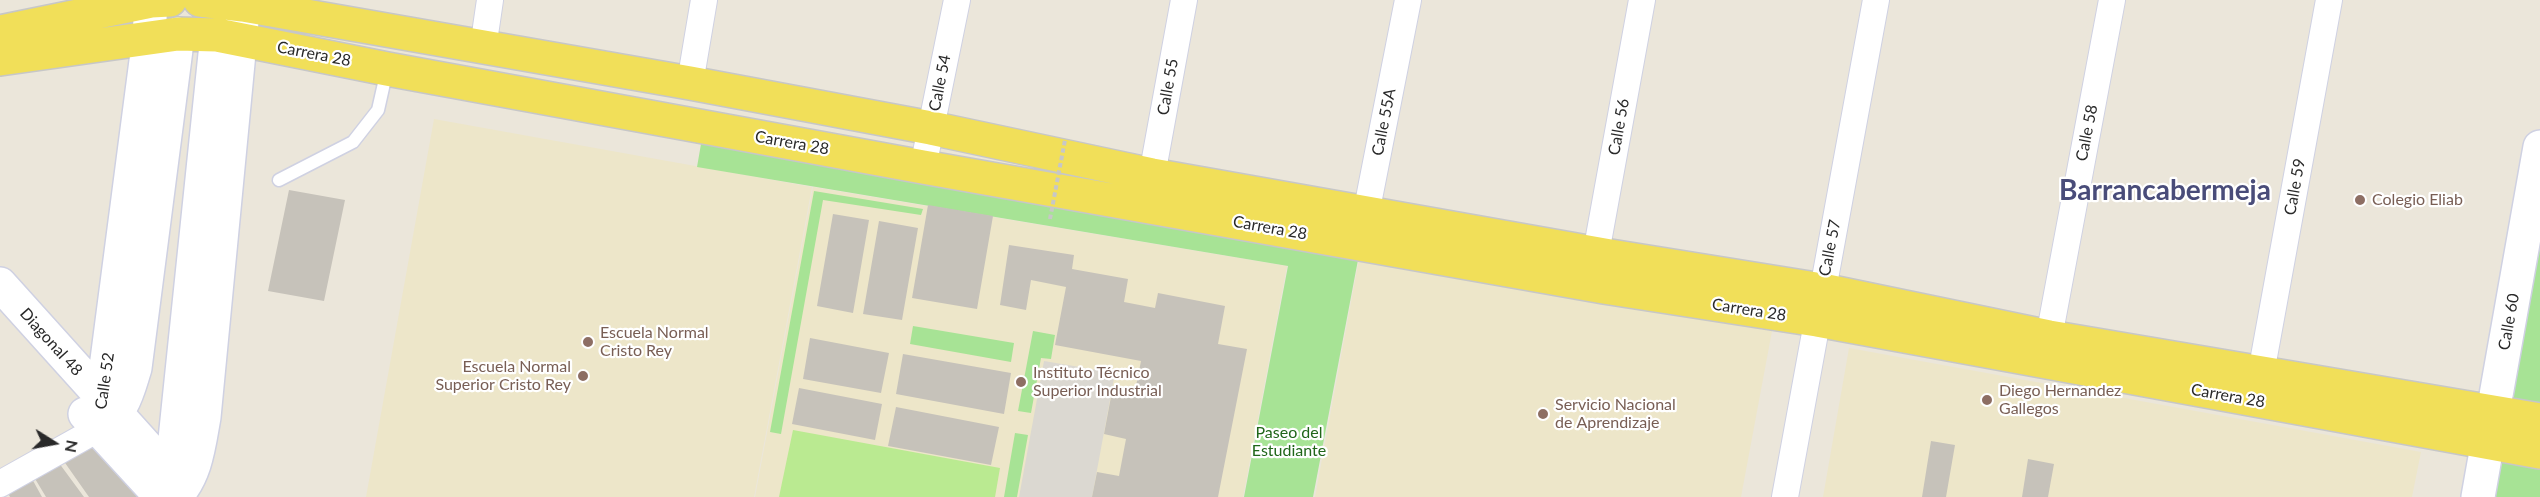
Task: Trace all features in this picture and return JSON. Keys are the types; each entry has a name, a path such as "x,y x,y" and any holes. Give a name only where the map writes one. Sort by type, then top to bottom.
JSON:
{"main road":[{"path":"0,32 163,0"},
{"name":"Carrera 28","path":"200,0 231,1 483,48 690,83 931,128 1152,175 1596,253 1819,305 2488,444 2540,452"},
{"path":"229,37 231,1"},
{"name":"Carrera 28","path":"0,58 163,36 229,37 387,69 923,167 1604,287 1819,305 2049,337 2540,420"}],"street":[{"name":"Calle 52","path":"106,414 163,36 163,0"},
{"path":"483,48 490,0"},
{"path":"690,83 704,0"},
{"name":"Calle 54","path":"923,167 957,0"},
{"name":"Calle 55","path":"1152,175 1184,0"},
{"name":"Calle 55A","path":"1360,244 1408,0"},
{"name":"Calle 56","path":"1596,253 1642,0"},
{"name":"Calle 57","path":"1785,497 1876,0"},
{"name":"Calle 58","path":"2049,337 2112,0"},
{"name":"Calle 59","path":"2261,373 2329,0"},
{"path":"175,492 198,456 204,417 224,218 229,37"},
{"path":"175,492 194,254 229,37"},
{"name":"Calle 60","path":"2478,497 2540,147"},
{"path":"194,254 224,218"},
{"name":"Diagonal 48","path":"0,284 106,414"},
{"name":"Diagonal 48","path":"0,318 106,414"},
{"path":"0,484 106,414 175,492"}],"lane":[{"path":"279,180 353,142 378,110 387,69"}],"path":[{"path":"1050,219 1065,140"}],"shaded area":[{"name":"Escuela Normal Cristo Rey","path":"434,119 812,187 754,497 366,497"},
{"name":"Instituto Técnico Superior Industrial","path":"813,187 1287,266 1243,497 755,497"},
{"name":"Servicio Nacional de Aprendizaje","path":"1359,259 1772,331 1741,497 1315,497"},
{"name":"Diego Hernandez Gallegos","path":"1849,348 2421,452 2412,497 1823,497"},
{"path":"1044,361 1115,373 1092,497 1019,497"}],"green space":[{"name":"Paseo del Estudiante","path":"704,127 1361,244 1313,497 1244,497 1288,266 697,167"},
{"path":"814,191 923,209 921,215 823,200 781,434 770,432"},
{"path":"2540,221 2540,497 2490,497"},
{"path":"913,326 1014,343 1011,362 910,344"},
{"path":"1033,331 1055,335 1051,359 1041,358 1031,413 1018,411"},
{"path":"793,430 1000,468 995,497 779,497"},
{"path":"1015,433 1028,435 1017,497 1004,497"}],"building":[{"path":"289,190 345,200 324,301 268,291"},
{"path":"928,205 993,216 977,309 912,298"},
{"path":"833,214 869,220 853,313 817,306"},
{"path":"879,221 918,228 902,320 863,314"},
{"path":"1009,245 1074,255 1072,269 1128,279 1124,302 1155,308 1158,293 1225,306 1218,344 1247,349 1218,497 1092,497 1097,472 1119,476 1126,439 1104,434 1113,386 1135,391 1141,361 1055,345 1066,287 1031,280 1026,310 1000,305"},
{"path":"810,338 889,353 881,393 803,379"},
{"path":"903,354 1011,373 1004,414 896,394"},
{"path":"799,388 882,404 875,440 792,424"},
{"path":"896,407 999,427 991,465 888,446"},
{"path":"100,439 155,497 89,497 63,460"},
{"path":"1931,441 1955,445 1946,497 1922,497"},
{"path":"2028,459 2054,464 2048,497 2022,497"},
{"path":"59,463 84,497 46,497 34,477"},
{"path":"31,477 42,497 10,497 7,491"}],"place":[{"name":"Colegio Eliab","path":"2360,200"},
{"name":"Escuela Normal Cristo Rey","path":"588,342"},
{"name":"Escuela Normal Superior Cristo Rey","path":"583,376"},
{"name":"Instituto Técnico Superior Industrial","path":"1021,382"},
{"name":"Diego Hernandez Gallegos","path":"1987,400"},
{"name":"Servicio Nacional de Aprendizaje","path":"1543,414"}],"district":[{"name":"Barrancabermeja","path":"2165,191"}]}
